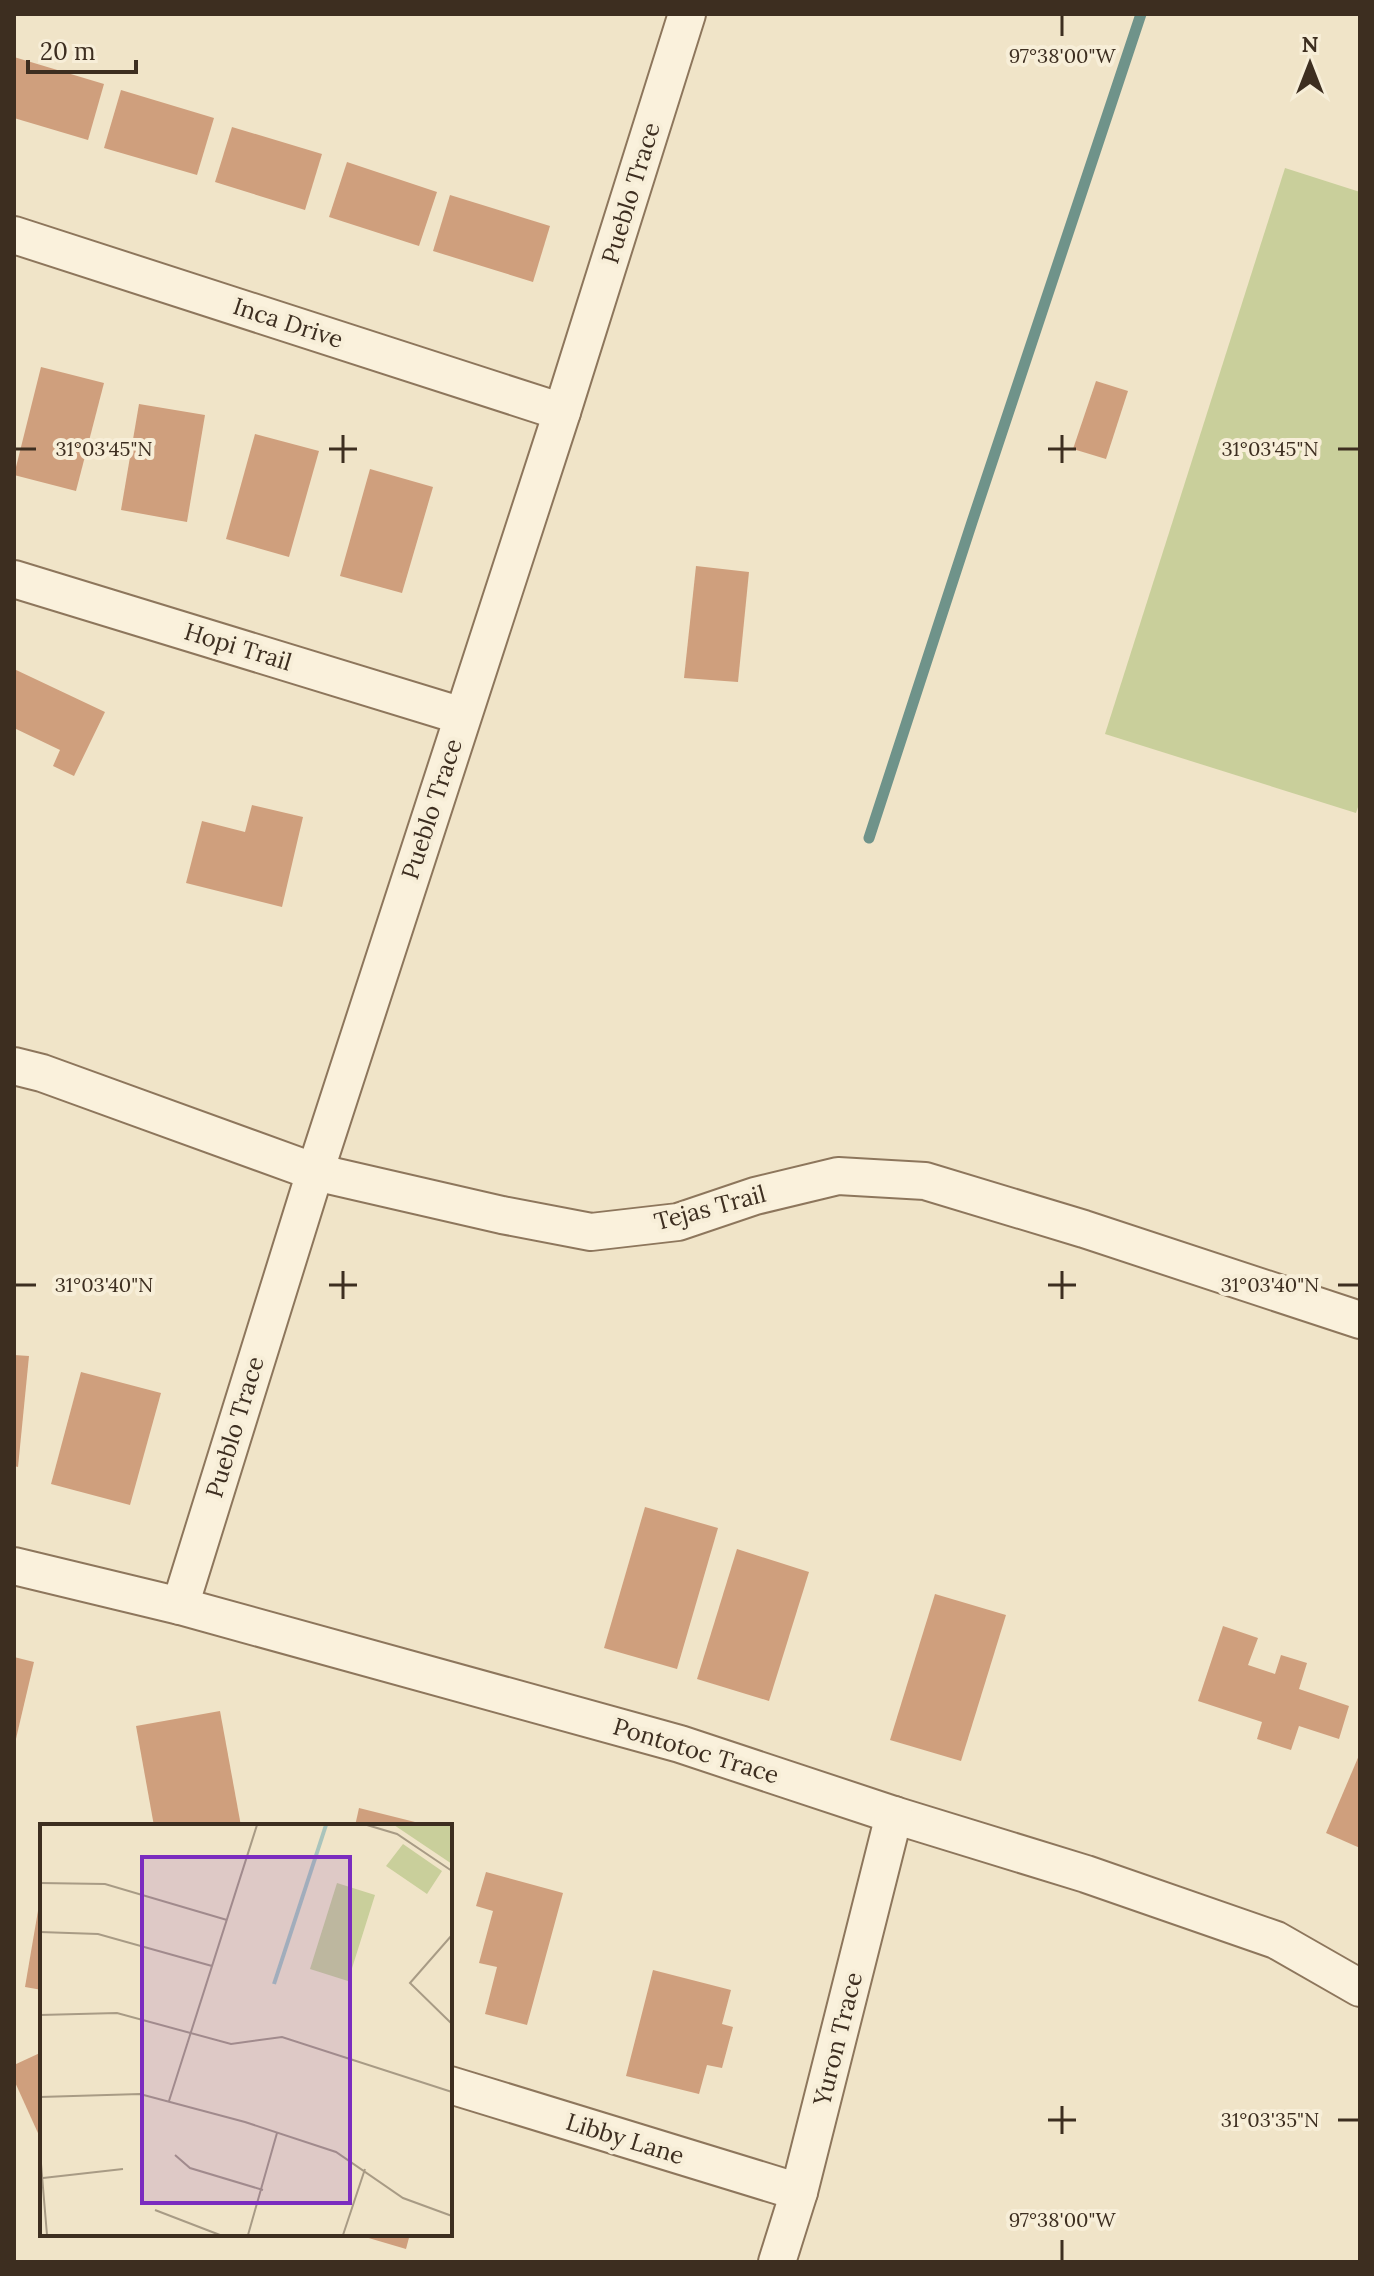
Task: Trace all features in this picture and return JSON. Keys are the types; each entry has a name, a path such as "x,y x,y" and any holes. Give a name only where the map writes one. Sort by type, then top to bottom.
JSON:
{"street":[{"name":"Pueblo Trace","path":"180,1606 315,1172 562,412 687,14"},
{"name":"Inca Drive","path":"14,235 562,412"},
{"name":"Hopi Trail","path":"14,579 462,716"},
{"name":"Tejas Trail","path":"14,1066 42,1073 315,1172 591,1232 678,1222 755,1196 838,1176 925,1181 1084,1229 1360,1320"},
{"name":"Pontotoc Trace","path":"14,1566 180,1606 680,1744 1086,1874 1276,1940 1360,1988"},
{"name":"Yuron Trace","path":"777,2262 799,2192 894,1815"},
{"name":"Libby Lane","path":"452,2086 799,2192"}],"green space":[{"path":"1285,168 1360,192 1360,801 1356,813 1105,734"}],"building":[{"path":"14,57 104,84 88,140 14,118"},
{"path":"121,90 214,118 197,175 104,148"},
{"path":"232,127 322,154 305,210 215,182"},
{"path":"347,162 437,192 419,246 329,217"},
{"path":"450,195 550,226 533,282 433,251"},
{"path":"41,367 104,383 76,491 14,475"},
{"path":"1096,381 1128,391 1106,459 1073,449"},
{"path":"139,404 205,415 187,522 121,510"},
{"path":"255,434 319,451 289,557 226,539"},
{"path":"370,469 433,487 402,593 340,576"},
{"path":"696,566 749,572 738,682 684,678"},
{"path":"14,669 105,712 74,776 53,766 60,750 14,728"},
{"path":"252,805 303,817 282,907 186,883 202,821 245,832"},
{"path":"14,1355 29,1356 18,1467 14,1466"},
{"path":"81,1372 161,1393 130,1505 51,1484"},
{"path":"645,1507 718,1528 677,1669 604,1648"},
{"path":"737,1549 809,1572 769,1701 697,1679"},
{"path":"935,1594 1006,1615 961,1761 890,1740"},
{"path":"1223,1626 1258,1638 1248,1665 1275,1674 1281,1655 1307,1663 1299,1689 1349,1706 1339,1739 1299,1726 1291,1750 1257,1739 1262,1722 1198,1701"},
{"path":"14,1657 34,1662 15,1743 14,1743"},
{"path":"220,1711 241,1824 154,1824 136,1726"},
{"path":"1360,1753 1360,1848 1326,1833"},
{"path":"359,1808 423,1824 355,1824"},
{"path":"486,1872 563,1893 527,2025 485,2014 497,1967 479,1963 493,1911 476,1906"},
{"path":"40,1899 40,1990 25,1987"},
{"path":"653,1970 731,1990 722,2024 733,2027 722,2068 707,2065 699,2094 626,2076"},
{"path":"40,2053 40,2138 14,2080 14,2065"},
{"path":"362,2236 409,2236 406,2249"}],"waterway":[{"path":"869,838 1141,14"}]}
